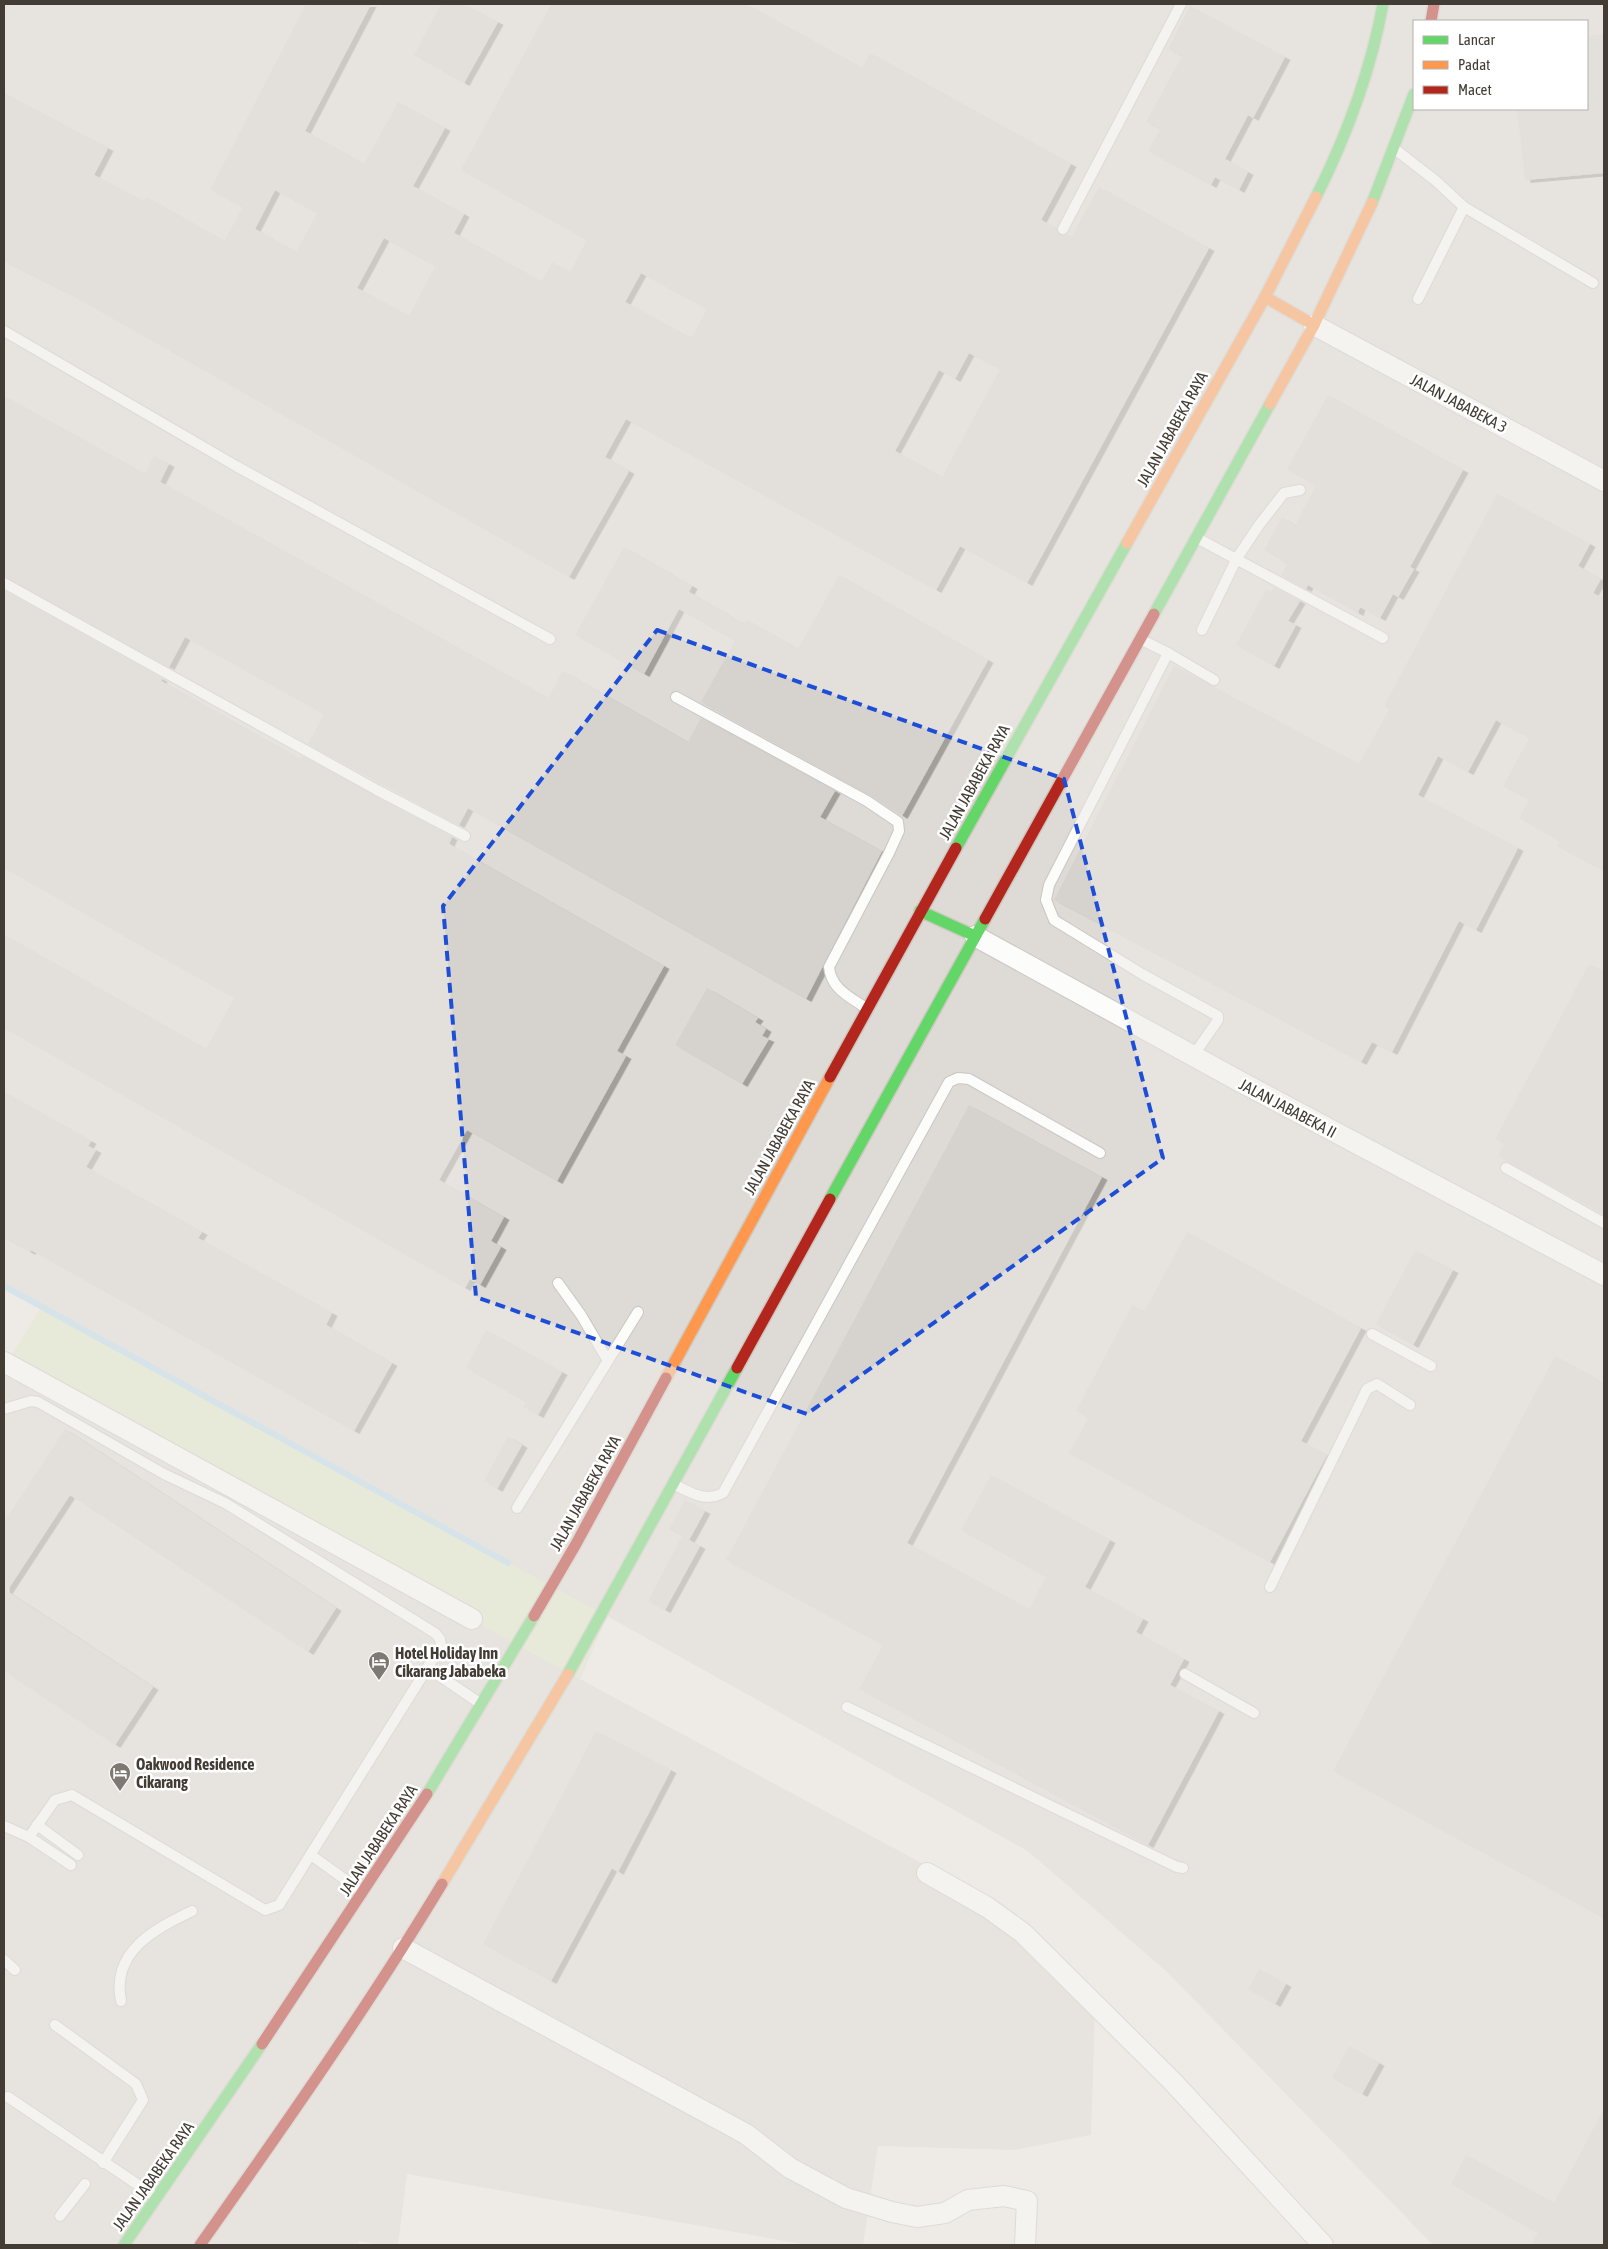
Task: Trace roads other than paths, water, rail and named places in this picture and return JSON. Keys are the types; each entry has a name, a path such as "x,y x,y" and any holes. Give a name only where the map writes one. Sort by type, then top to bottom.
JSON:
{"main road":[{"name":"JALAN JABABEKA RAYA","path":"124,2245 235,2085 363,1892 483,1705 576,1544 920,910 1265,297 1336,156 1377,38 1384,4"},
{"path":"1431,20 1434,4"},
{"path":"200,2245 322,2072 403,1948 565,1679 1314,325 1357,240 1396,150 1413,97"},
{"path":"1265,297 1314,325"},
{"path":"920,910 975,936"}],"street":[{"name":"JALAN JABABEKA 3","path":"1314,325 1604,481"},
{"name":"JALAN JABABEKA II","path":"975,936 1193,1056 1604,1275"},
{"path":"4,1362 472,1618"},
{"path":"927,1873 987,1907 1022,1933 1174,2083 1323,2245"},
{"path":"403,1948 746,2134 790,2168 846,2198 892,2212 917,2217 945,2213 968,2200 1004,2196 1027,2201 1026,2245"}],"lane":[{"path":"1063,229 1181,4"},
{"path":"1396,150 1436,181 1464,207 1593,282"},
{"path":"1418,298 1464,207"},
{"path":"4,331 236,466 550,639"},
{"path":"1202,630 1237,558 1259,525 1284,493 1300,490"},
{"path":"1196,538 1237,558 1383,638"},
{"path":"4,583 377,790 465,836"},
{"path":"1140,639 1214,680"},
{"path":"1168,653 1049,885 1046,900 1054,920 1142,974 1218,1016 1218,1020 1193,1056"},
{"path":"676,697 867,801 898,822 899,831 890,853 829,967 830,977 837,988 867,1009"},
{"path":"672,1484 701,1497 710,1498 723,1493 949,1082 958,1078 969,1079 1100,1153"},
{"path":"1506,1168 1604,1223"},
{"path":"558,1283 581,1315 608,1361"},
{"path":"517,1508 638,1312"},
{"path":"1372,1334 1431,1366"},
{"path":"1270,1587 1367,1388 1377,1384 1410,1405"},
{"path":"4,1409 31,1401 38,1402 164,1474 224,1503 434,1633 440,1639 441,1646 279,1905 265,1910 72,1795 55,1800 29,1837"},
{"path":"428,1668 483,1705"},
{"path":"1185,1674 1254,1712"},
{"path":"848,1707 1177,1867 1184,1868"},
{"path":"37,1825 78,1855"},
{"path":"4,1826 29,1837 71,1865"},
{"path":"311,1855 363,1892"},
{"path":"121,2001 121,1970 142,1939 192,1911"},
{"path":"4,1960 15,1970"},
{"path":"55,2025 136,2084 143,2100 102,2162"},
{"path":"8,2097 102,2162 157,2197"},
{"path":"60,2216 85,2184"}],"waterway":[{"path":"4,1286 508,1563"}],"place":[{"name":"Hotel Holiday Inn Cikarang Jababeka","path":"379,1681"},
{"name":"Oakwood Residence Cikarang","path":"120,1792"}]}
